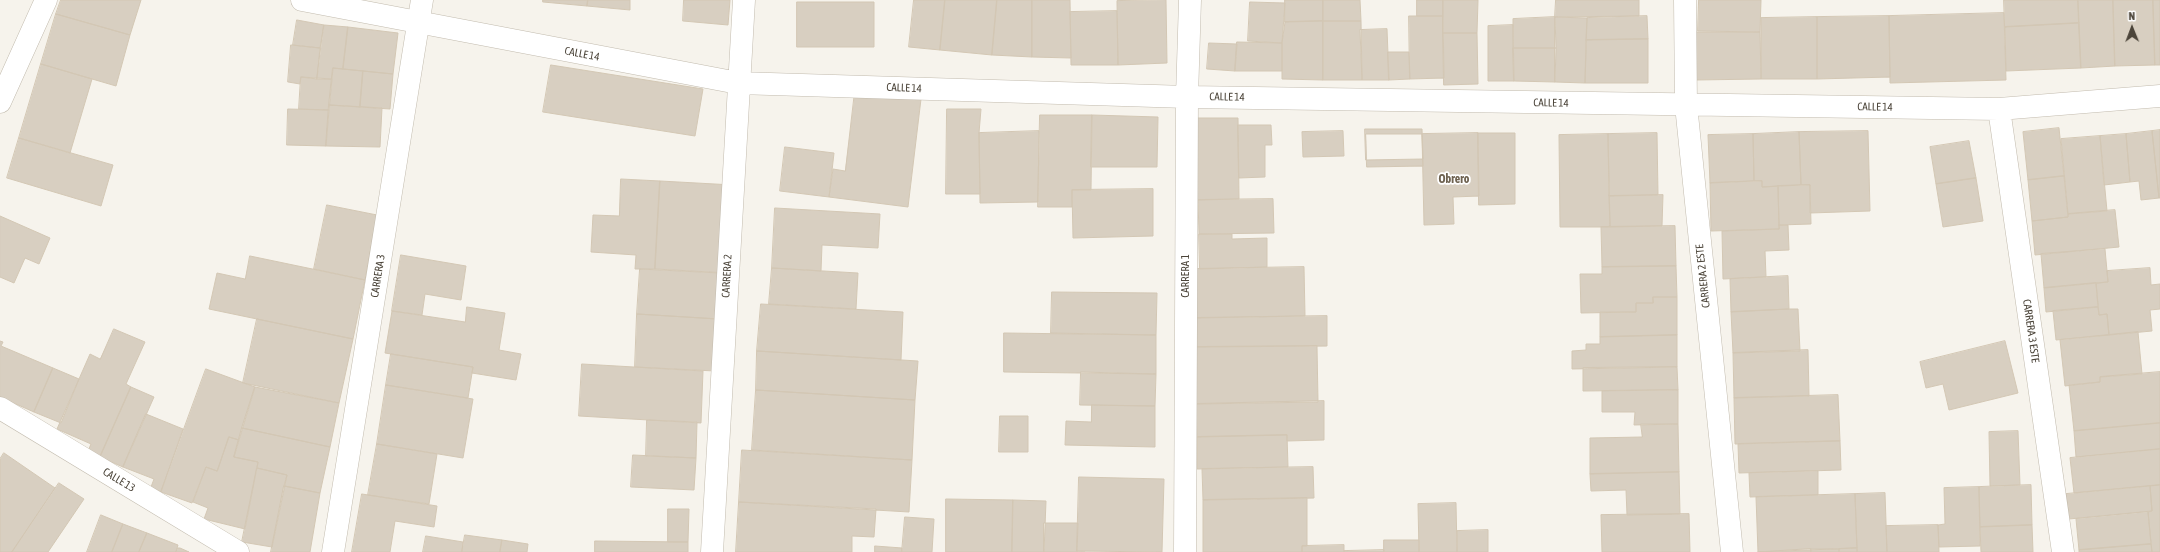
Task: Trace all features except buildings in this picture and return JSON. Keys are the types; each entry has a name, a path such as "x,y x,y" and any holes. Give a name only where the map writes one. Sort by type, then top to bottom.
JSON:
{"street":[{"path":"0,102 46,0"},
{"name":"CALLE 14","path":"302,0 738,83 1187,96 1999,109 2160,96"},
{"name":"CARRERA 3","path":"333,552 422,0"},
{"name":"CARRERA 2","path":"712,552 744,0"},
{"name":"CARRERA 1","path":"1185,552 1187,96 1190,0"},
{"name":"CARRERA 2 ESTE","path":"1684,0 1686,105 1732,552"},
{"name":"CARRERA 3 ESTE","path":"1999,109 2063,552"},
{"name":"CALLE 13","path":"0,408 238,552"}],"district":[{"name":"Obrero","path":"1454,179"}]}
